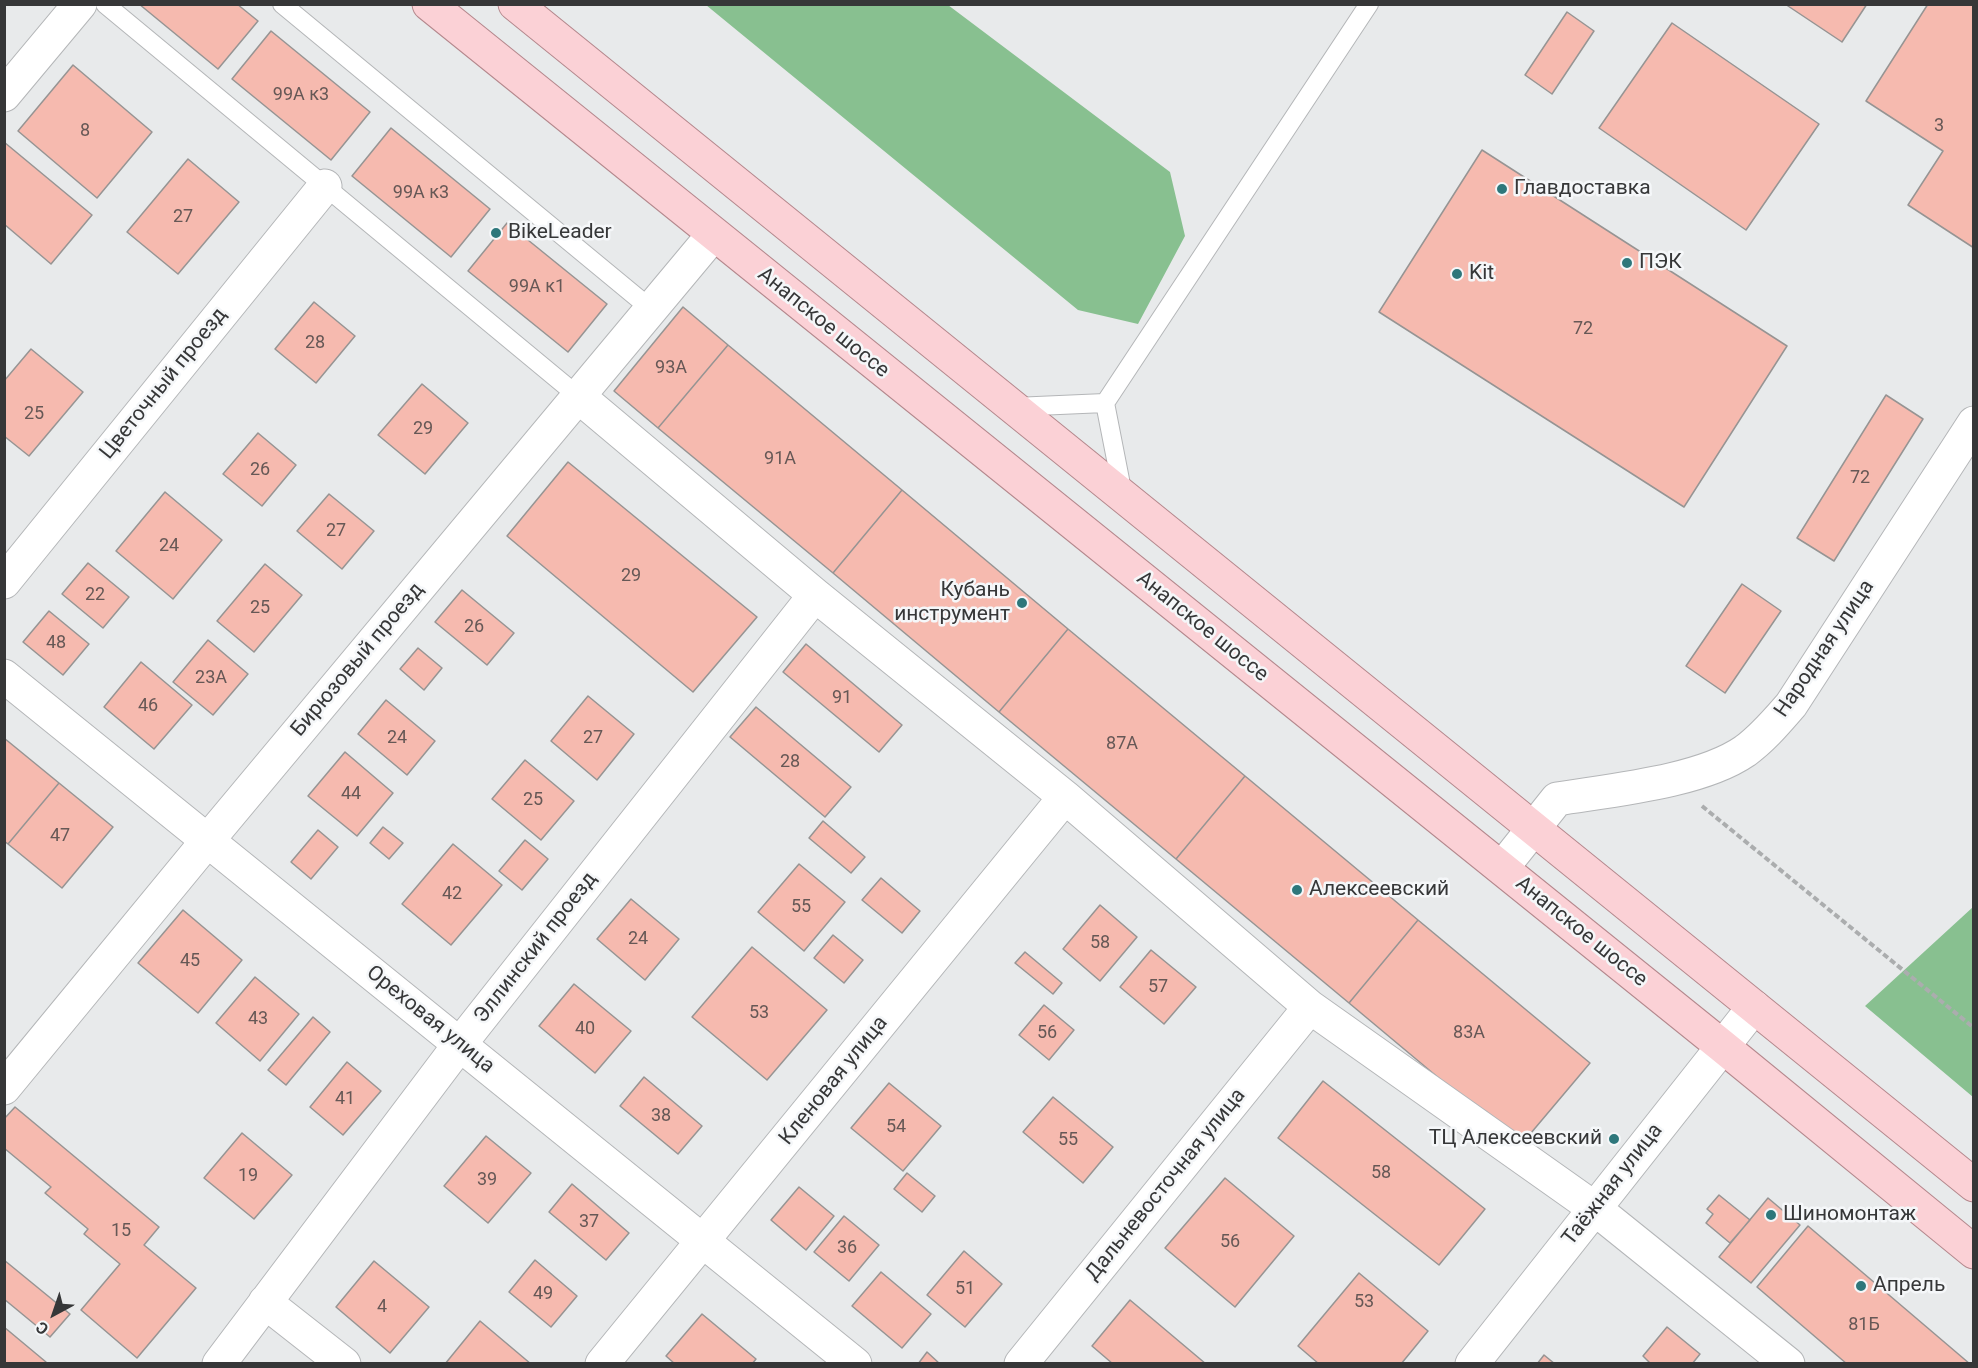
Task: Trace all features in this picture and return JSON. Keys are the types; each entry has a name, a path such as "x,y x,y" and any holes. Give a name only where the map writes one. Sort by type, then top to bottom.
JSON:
{"main road":[{"name":"Анапское шоссе","path":"429,4 713,235 1502,868 1974,1252"},
{"path":"514,4 1974,1185"}],"street":[{"path":"4,95 81,4"},
{"name":"Цветочный проезд","path":"4,582 325,186"},
{"name":"Бирюзовый проезд","path":"4,1088 713,235"},
{"path":"578,396 815,595 1065,797 1310,1006 1594,1208 1788,1364"},
{"name":"Народная улица","path":"1502,868 1557,799 1670,780 1720,764 1744,752 1767,733 1791,705 1974,423"},
{"name":"Эллинский проезд","path":"219,1364 460,1044 815,595"},
{"name":"Ореховая улица","path":"4,676 855,1364"},
{"name":"Кленовая улица","path":"602,1364 1065,797"},
{"name":"Дальневосточная улица","path":"1021,1364 1310,1006"},
{"name":"Таёжная улица","path":"1472,1364 1754,1007"},
{"path":"265,1302 344,1364"}],"lane":[{"path":"105,4 578,396"},
{"path":"282,4 651,309"},
{"path":"1124,498 1105,403 1369,4"},
{"path":"1011,407 1105,403"}],"path":[{"path":"1670,780 1974,1028"}],"green space":[{"path":"706,5 948,5 1170,172 1185,236 1138,324 1078,310"},
{"path":"1973,907 1973,1097 1865,1006"}],"building":[{"path":"139,4 237,4 258,21 218,69"},
{"path":"1785,4 1867,4 1842,42"},
{"path":"1928,4 1974,4 1974,248 1908,205 1943,151 1866,101"},
{"path":"1567,12 1594,31 1552,94 1525,75"},
{"path":"1672,23 1819,124 1746,230 1599,128"},
{"path":"271,31 370,112 331,160 232,79"},
{"path":"73,65 152,132 97,198 18,131"},
{"path":"391,128 490,209 451,257 352,176"},
{"path":"4,142 92,215 51,264 4,224"},
{"path":"1482,150 1787,346 1684,507 1379,312"},
{"path":"188,159 239,202 178,274 127,232"},
{"path":"507,223 607,304 568,352 468,271"},
{"path":"314,302 355,336 316,383 275,349"},
{"path":"683,307 728,345 658,428 614,391"},
{"path":"728,345 902,490 833,573 658,428"},
{"path":"31,349 83,392 29,456 4,436 4,381"},
{"path":"422,384 468,423 425,474 378,435"},
{"path":"1886,395 1923,419 1834,561 1797,538"},
{"path":"258,433 296,465 262,506 223,474"},
{"path":"568,462 757,617 693,692 507,536"},
{"path":"902,490 1068,629 999,712 833,573"},
{"path":"165,492 222,540 173,599 116,551"},
{"path":"329,494 374,531 342,569 297,531"},
{"path":"88,563 129,597 103,628 62,594"},
{"path":"265,564 302,595 254,652 217,621"},
{"path":"1742,584 1781,611 1725,693 1686,666"},
{"path":"462,590 514,633 487,665 435,622"},
{"path":"49,611 89,644 63,675 23,642"},
{"path":"1068,629 1245,776 1176,859 999,712"},
{"path":"208,640 248,674 213,715 173,682"},
{"path":"806,644 902,725 879,752 783,672"},
{"path":"418,648 442,668 424,690 400,669"},
{"path":"141,662 192,705 154,749 104,707"},
{"path":"588,696 634,734 597,780 551,741"},
{"path":"386,700 435,741 407,775 358,734"},
{"path":"756,707 851,787 825,817 730,737"},
{"path":"4,738 59,783 8,844 4,841"},
{"path":"345,752 393,793 357,836 308,796"},
{"path":"525,760 574,801 541,840 492,799"},
{"name":"Алексеевский","path":"1245,776 1418,920 1349,1003 1176,859"},
{"path":"59,783 113,827 62,888 8,844"},
{"path":"823,821 865,857 851,873 809,838"},
{"path":"383,827 403,843 389,859 370,843"},
{"path":"318,830 338,847 311,879 291,862"},
{"path":"525,840 548,859 522,890 499,871"},
{"path":"453,844 502,885 451,945 402,904"},
{"path":"799,864 845,902 804,951 758,912"},
{"path":"881,878 920,911 902,933 862,900"},
{"path":"631,899 679,939 645,980 597,939"},
{"path":"1100,905 1137,937 1100,981 1063,949"},
{"path":"183,910 242,960 198,1013 138,963"},
{"path":"1418,920 1590,1063 1520,1146 1349,1003"},
{"path":"833,935 863,960 844,983 814,958"},
{"path":"752,947 827,1010 767,1080 692,1017"},
{"path":"1151,950 1196,987 1164,1024 1120,987"},
{"path":"1025,952 1062,983 1053,994 1015,963"},
{"path":"255,977 299,1014 260,1061 216,1023"},
{"path":"574,984 631,1031 595,1073 539,1026"},
{"path":"1044,1005 1074,1030 1049,1060 1019,1035"},
{"path":"313,1017 330,1032 286,1085 268,1070"},
{"path":"347,1062 381,1091 343,1135 310,1107"},
{"path":"644,1077 702,1126 678,1154 620,1106"},
{"path":"1323,1081 1485,1209 1439,1265 1278,1138"},
{"path":"889,1083 941,1126 903,1171 851,1128"},
{"path":"1053,1097 1113,1147 1083,1183 1023,1132"},
{"path":"15,1107 159,1227 144,1245 196,1288 137,1358 81,1310 120,1264 84,1234 88,1229 45,1193 51,1187 4,1148 4,1119"},
{"path":"242,1133 292,1175 254,1219 204,1178"},
{"path":"486,1136 531,1173 488,1223 444,1186"},
{"path":"907,1173 935,1196 922,1212 894,1189"},
{"path":"1225,1178 1294,1236 1235,1307 1165,1248"},
{"path":"572,1184 629,1233 606,1260 549,1212"},
{"path":"799,1187 834,1216 806,1250 771,1220"},
{"path":"1719,1195 1750,1220 1730,1243 1706,1223 1713,1214 1707,1209"},
{"path":"1768,1198 1800,1225 1751,1283 1719,1257"},
{"path":"844,1216 879,1245 849,1281 814,1252"},
{"path":"1808,1226 1970,1364 1847,1364 1757,1287"},
{"path":"964,1251 1002,1284 965,1327 927,1295"},
{"path":"4,1260 70,1314 50,1337 4,1299"},
{"path":"535,1260 577,1296 551,1327 509,1292"},
{"path":"374,1261 429,1307 390,1353 336,1307"},
{"path":"881,1272 931,1314 902,1348 852,1306"},
{"path":"1359,1273 1428,1331 1401,1364 1319,1364 1298,1346"},
{"path":"1130,1300 1206,1364 1113,1364 1092,1346"},
{"path":"702,1314 756,1359 752,1364 675,1364 666,1356"},
{"path":"480,1321 531,1364 445,1364"},
{"path":"4,1327 46,1362 44,1364 4,1364"},
{"path":"1667,1327 1700,1354 1692,1364 1651,1364 1643,1356"},
{"path":"927,1352 940,1364 918,1364"},
{"path":"1544,1355 1555,1364 1537,1364"}],"place":[{"name":"Главдоставка","path":"1502,189"},
{"name":"BikeLeader","path":"496,233"},
{"name":"ПЭК","path":"1627,263"},
{"name":"Kit","path":"1457,274"},
{"name":"Кубань инструмент","path":"1022,603"},
{"name":"Алексеевский","path":"1297,890"},
{"name":"ТЦ Алексеевский","path":"1614,1139"},
{"name":"Шиномонтаж","path":"1771,1215"},
{"name":"Апрель","path":"1861,1286"}]}
